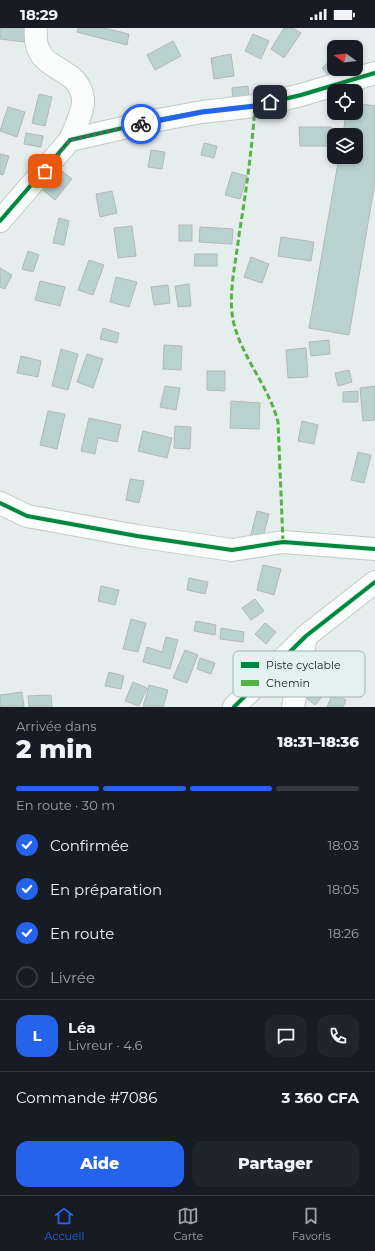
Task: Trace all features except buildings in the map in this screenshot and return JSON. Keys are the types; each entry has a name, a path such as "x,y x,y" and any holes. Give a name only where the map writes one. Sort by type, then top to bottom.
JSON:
{"street":[{"path":"0,221 70,140 83,100 79,85 65,72 44,60 34,42 36,28"},
{"path":"70,140 158,120 202,112 255,106 301,95 375,73"},
{"path":"0,503 27,516 137,536 232,550 283,542 375,549"},
{"path":"291,651 306,636 375,582"},
{"path":"303,651 306,636"},
{"path":"234,707 244,697"},
{"path":"293,707 295,697"}],"marked path":[{"path":"255,106 231,299 233,320 237,334 248,359 268,396 278,422 283,542"}],"cycle path":[{"path":"0,221 70,140 158,120 202,112 255,106 301,95 375,73"},
{"path":"0,503 27,516 137,536 232,550 283,542 375,549"},
{"path":"291,651 306,636 375,582"},
{"path":"234,707 244,697"}],"way so far":[{"path":"45,171 70,140 141,124"}],"route":[{"path":"141,124 202,112 255,106 270,102"}]}
